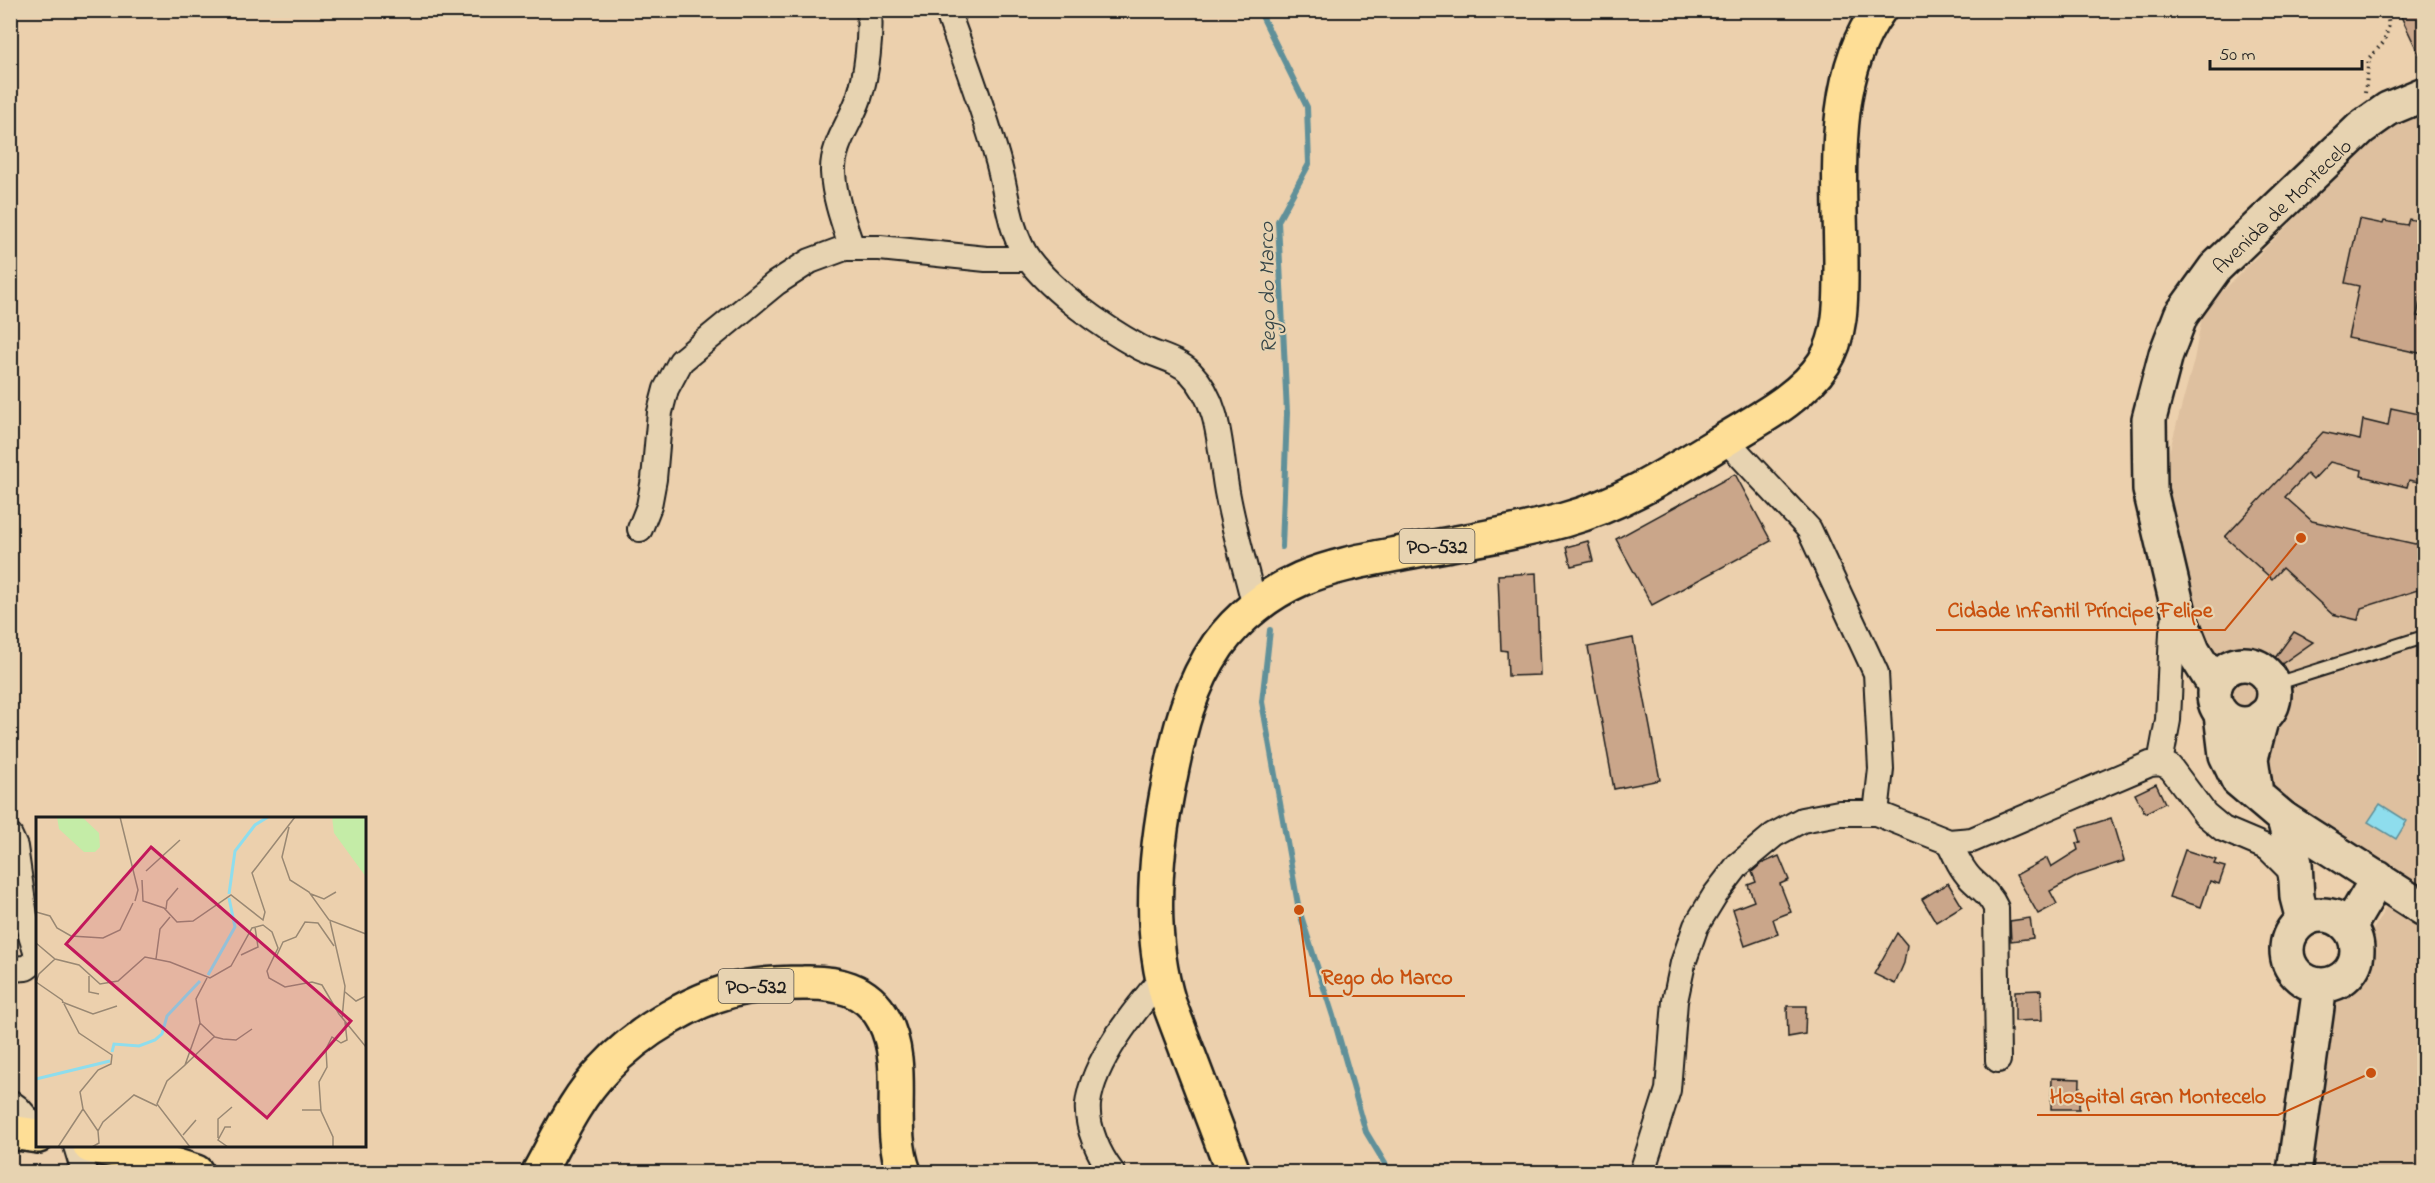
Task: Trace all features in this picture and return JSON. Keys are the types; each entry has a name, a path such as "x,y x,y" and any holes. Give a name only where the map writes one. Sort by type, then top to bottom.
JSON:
{"main road":[{"name":"PO-532","path":"1233,1173 1162,978 1158,953 1156,910 1160,838 1180,727 1202,671 1218,644 1255,607 1301,579 1335,568 1563,520 1608,506 1647,487 1725,440 1780,404 1806,383 1824,363 1834,341 1839,314 1841,279 1841,138 1845,91 1855,52 1879,10"},
{"name":"PO-532","path":"540,1172 564,1123 604,1068 630,1045 661,1023 714,997 747,987 828,982 848,987 863,995 874,1006 887,1029 894,1060 896,1135 904,1173"},
{"path":"10,1132 36,1136"},
{"path":"95,1147 154,1159 195,1173"}],"street":[{"path":"852,248 844,227 833,171 836,150 859,98 867,51 869,10"},
{"path":"947,10 974,84 998,161 1012,223 1028,259 1052,284 1091,315 1138,346 1178,362 1201,384 1209,399 1216,420 1227,496 1255,607"},
{"name":"Avenida de Montecelo","path":"2424,94 2388,109 2361,128 2215,268 2181,315 2166,354 2149,419 2150,490 2181,618 2193,651 2218,700 2226,755 2238,780 2269,806 2424,909"},
{"path":"640,529 649,506 654,479 660,412 666,389 681,361 776,283 810,261 845,248 879,248 986,259 1028,259"},
{"path":"1725,440 1809,529 1876,673 1881,769 1876,813"},
{"path":"2160,763 2168,720 2172,633 2181,618 2244,665 2261,670 2272,685 2271,705 2262,717 2251,758 2269,806 2295,863 2300,908 2289,937 2287,959 2300,978 2320,986 2342,979 2351,970 2356,960 2358,948 2355,937 2349,927 2332,916 2300,908"},
{"path":"2244,665 2226,670 2218,700 2238,724 2248,724 2262,717"},
{"path":"1642,1173 1668,1090 1675,1001 1683,963 1696,926 1715,895 1738,866 1774,835 1802,820 1839,813 1876,813 1949,842 1972,840 2150,764 2160,763 2170,767 2205,814 2223,830 2268,848 2289,869 2300,908"},
{"path":"2242,837 2266,828 2269,820 2269,806"},
{"path":"10,836 15,847 25,916 36,952"},
{"path":"1949,842 1970,878 1990,895 1996,908 1998,1060"},
{"path":"2349,927 2378,878"},
{"path":"10,969 26,968 36,961"},
{"path":"1112,1173 1092,1133 1088,1106 1092,1087 1104,1059 1135,1010 1162,978"},
{"path":"2294,1173 2320,986"},
{"path":"10,1102 36,1129"},
{"path":"76,1147 84,1173"}],"lane":[{"path":"2272,685 2424,637"}],"path":[{"path":"2361,128 2369,58 2384,42 2389,25 2386,10"}],"shaded area":[{"path":"2424,110 2424,890 2241,766 2238,724 2190,604 2164,471 2194,360 2203,311 2384,129"},
{"path":"2389,902 2424,928 2424,1172 2307,1172 2330,1005"}],"water":[{"path":"2380,804 2407,821 2396,839 2368,822"}],"building":[{"path":"2398,10 2424,10 2424,65"},
{"path":"2359,219 2383,224 2384,221 2407,225 2409,219 2424,222 2424,282 2417,316 2424,317 2424,354 2348,338 2359,286 2345,283"},
{"path":"2391,408 2424,415 2424,483 2409,480 2407,487 2361,476 2362,470 2330,462 2313,480 2307,474 2285,497 2312,521 2415,544 2424,541 2424,588 2361,608 2358,620 2332,614 2282,568 2272,579 2225,537 2323,432 2360,440 2363,420 2388,426"},
{"path":"1735,474 1771,541 1652,605 1616,539"},
{"path":"1588,541 1593,561 1571,566 1566,547"},
{"path":"1536,573 1540,675 1508,676 1507,651 1501,650 1498,575"},
{"path":"2294,632 2313,642 2266,675 2264,673"},
{"path":"1633,638 1660,780 1614,789 1588,647"},
{"path":"2156,784 2165,803 2145,813 2135,794"},
{"path":"2111,818 2124,861 2078,876 2050,891 2057,904 2038,914 2016,875 2047,858 2051,867 2078,850 2076,843 2081,842 2077,829"},
{"path":"2185,850 2216,860 2214,864 2225,867 2219,884 2210,881 2201,907 2169,897"},
{"path":"1779,856 1789,880 1780,884 1791,912 1773,919 1778,934 1745,946 1733,909 1754,901 1748,885 1756,882 1752,872 1761,864"},
{"path":"1948,883 1962,906 1936,922 1922,899"},
{"path":"2030,918 2033,938 2011,941 2010,921"},
{"path":"1897,933 1907,945 1904,963 1895,984 1874,974"},
{"path":"2041,990 2042,1020 2015,1021 2015,991"},
{"path":"1787,1006 1806,1006 1805,1034 1788,1037"},
{"path":"2052,1078 2080,1079 2079,1109 2051,1109"}],"waterway":[{"name":"Rego do Marco","path":"1259,10 1307,107 1309,164 1278,221 1287,413 1282,547"},
{"name":"Rego do Marco","path":"1270,630 1262,702 1299,910 1333,1016 1366,1132 1390,1172"}],"place":[{"name":"Cidade Infantil Príncipe Felipe","path":"2301,538"},
{"name":"Rego do Marco","path":"1299,910"},
{"name":"Hospital Gran Montecelo","path":"2371,1073"}]}
